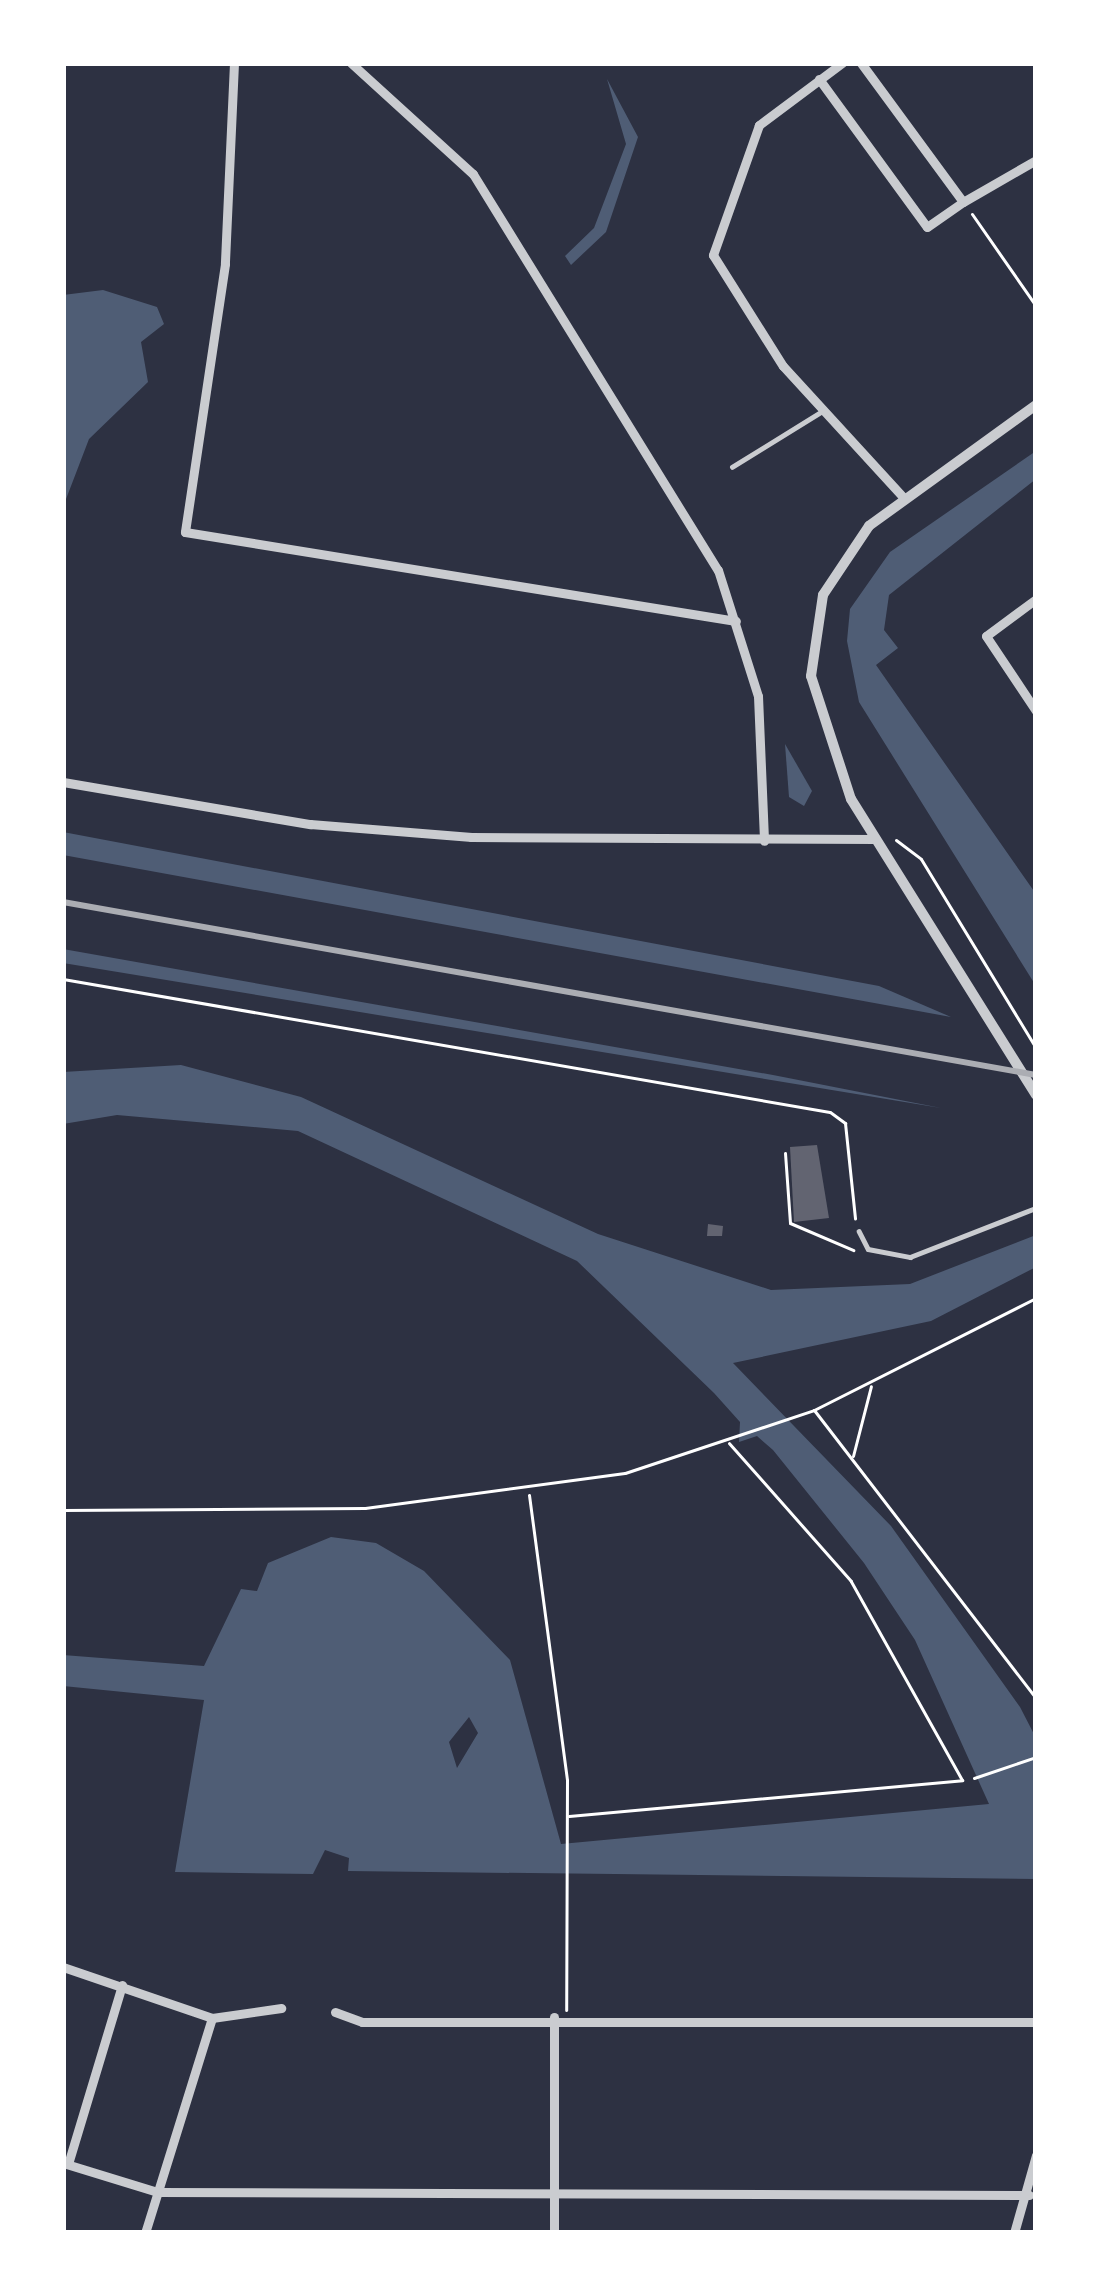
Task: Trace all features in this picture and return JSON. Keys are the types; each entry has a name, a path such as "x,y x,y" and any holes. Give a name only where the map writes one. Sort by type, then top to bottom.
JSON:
{"street":[{"path":"234,63 225,265 185,532 736,621"},
{"path":"351,63 473,174 718,570 758,696 764,841"},
{"path":"842,63 759,125 713,255 824,410 905,499"},
{"path":"861,63 965,205"},
{"path":"819,79 927,226 1036,160"},
{"path":"1036,405 905,499 837,567 814,622 821,731 876,839 1036,1095"},
{"path":"1036,599 986,636 1036,710"},
{"path":"63,782 352,828 764,841 876,839"},
{"path":"63,1967 212,2018 281,2008"},
{"path":"122,1985 65,2163 158,2192 1029,2195"},
{"path":"335,2012 362,2022 560,2017 1036,2023"},
{"path":"554,2233 560,2017"},
{"path":"145,2233 212,2018"},
{"path":"1014,2233 1029,2195 1036,2156"}],"lane":[{"path":"732,467 824,410"},
{"path":"859,1231 890,1258 951,1247 1036,1208"}],"path":[{"path":"965,205 1036,306"},
{"path":"876,839 909,842 1036,1048"},
{"path":"63,980 830,1112 845,1123 859,1231"},
{"path":"785,1153 790,1223 860,1253"},
{"path":"63,1510 260,1512 528,1492 728,1442 814,1410 1036,1298"},
{"path":"854,1459 872,1384"},
{"path":"814,1410 1036,1698"},
{"path":"569,1816 962,1780 851,1581 728,1442"},
{"path":"528,1492 569,1816 570,1883 560,2017"},
{"path":"974,1778 1036,1757"}],"water":[{"path":"607,79 638,137 606,232 571,265 565,256 594,228 626,144"},
{"path":"103,290 157,307 164,324 141,342 148,382 89,439 63,507 63,295"},
{"path":"1036,451 1036,479 889,595 884,630 898,648 876,665 1036,894 1036,986 859,702 847,641 850,609 890,552"},
{"path":"785,744 812,791 804,806 789,797"},
{"path":"63,832 879,986 951,1017 63,855"},
{"path":"63,949 773,1075 941,1108 63,963"},
{"path":"181,1065 301,1097 598,1234 771,1290 910,1284 1036,1235 1036,1267 931,1321 733,1363 891,1526 1020,1707 1036,1738 1036,1879 348,1871 349,1858 325,1850 313,1874 175,1872 204,1700 63,1686 63,1655 204,1666 241,1589 257,1591 268,1563 331,1537 376,1543 424,1571 510,1660 561,1844 989,1804 915,1640 864,1563 773,1450 757,1436 739,1442 740,1422 577,1261 298,1131 117,1115 63,1124 63,1072","holes":["469,1717 478,1733 457,1768 449,1742"]}],"building":[{"path":"817,1145 829,1218 794,1222 790,1147"},
{"path":"708,1224 723,1226 722,1236 707,1236"}],"railway":[{"path":"63,902 1036,1075"}]}
